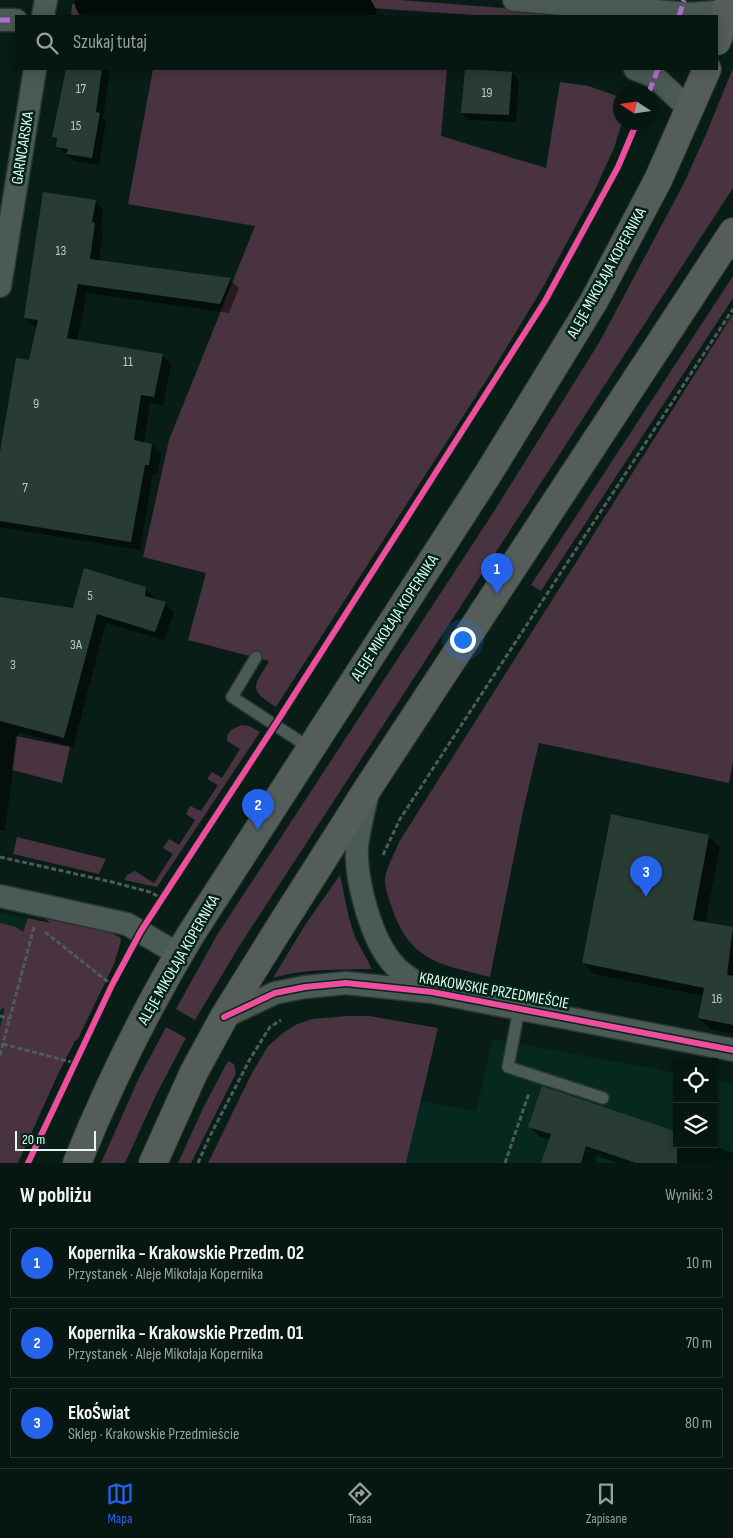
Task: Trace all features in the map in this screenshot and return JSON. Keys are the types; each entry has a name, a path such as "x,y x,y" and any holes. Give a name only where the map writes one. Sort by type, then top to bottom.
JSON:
{"main road":[{"path":"718,38 728,5"},
{"name":"ALEJE MIKOŁAJA KOPERNIKA","path":"77,1163 101,1107 150,1006 178,954 488,474 594,301 658,180 707,70"},
{"path":"153,1163 194,1072 224,1017 370,785 733,232"}],"street":[{"path":"514,0 691,14 728,5"},
{"path":"0,20 15,20"},
{"name":"GARNCARSKA","path":"0,286 35,70"},
{"path":"638,70 655,77 690,110"},
{"name":"KRAKOWSKIE PRZEDMIEŚCIE","path":"370,785 357,848 360,886 370,922 386,955 395,967 432,992"},
{"path":"0,896 127,924 178,954"},
{"name":"KRAKOWSKIE PRZEDMIEŚCIE","path":"224,1017 275,993 305,987 346,983 432,992 733,1050"}],"lane":[{"path":"256,657 232,697 310,748"},
{"path":"519,1009 508,1066 603,1098"}],"path":[{"path":"382,858 400,819 733,308"},
{"path":"0,857 112,882 150,892 161,898"},
{"path":"0,1055 35,924 112,985"},
{"path":"198,1163 250,1059 270,1027 288,1015"},
{"path":"0,1016 10,1019"},
{"path":"3,1044 75,1063"},
{"path":"505,1163 535,1075"}],"shaded area":[{"path":"253,0 400,0 593,15 473,15"},
{"path":"72,4 134,13 168,15 71,15"},
{"path":"733,68 733,188 240,945 195,1020 176,1009 217,935 493,513 600,341 683,185"},
{"path":"153,70 447,70 441,136 546,168 560,82 588,86 613,95 613,130 620,130 614,148 594,192 542,289 491,373 276,707 261,696 256,687 269,661 188,640 206,573 143,557 169,440 255,226 128,204"},
{"path":"733,276 733,298 541,591 531,585"},
{"path":"733,314 733,761 729,783 539,743 523,811 490,977 442,964 429,958 408,940 399,926 392,908 385,882 389,865 399,842"},
{"path":"242,725 249,726 260,732 157,887 124,880 127,875 135,871 154,883 173,854 163,848 169,839 179,845 195,820 186,814 190,806 201,811 218,785 207,779 212,772 222,778 240,749 227,741 227,738 231,730"},
{"path":"16,736 70,747 62,783 12,770"},
{"path":"17,837 106,859 99,874 13,854"},
{"path":"340,875 355,937 372,969 310,971 273,978 305,925"},
{"path":"0,913 28,918 0,1027"},
{"path":"28,918 50,923 46,919 108,932 120,937 121,941 114,964 78,1039 75,1041 58,1074 18,1163 0,1163 0,1027 5,1007 0,1010 0,923 16,927 23,932"},
{"path":"369,1016 438,1028 406,1163 208,1163 252,1073 268,1046 297,1024 312,1019"},
{"path":"166,1027 186,1038 157,1093 125,1163 101,1163 139,1078"},
{"path":"493,1039 673,1072 673,1148 718,1148 718,1081 733,1084 733,1163 406,1163 420,1101 476,1111"},
{"path":"228,1061 234,1064 236,1073 191,1163 178,1163 204,1106"}],"building":[{"path":"66,70 102,70 96,112 100,113 92,158 66,154 68,149 56,147 57,138 52,137"},
{"path":"465,70 512,72 509,115 461,113"},
{"path":"43,192 96,200 92,222 95,223 90,259 231,278 220,304 78,284 67,338 163,354 154,397 141,395 134,440 152,444 149,465 145,465 131,542 0,521 0,452 16,358 29,360 38,320 24,318"},
{"path":"84,568 146,587 145,596 166,602 155,632 97,614 64,738 0,721 0,597 73,608"},
{"path":"611,814 709,835 693,920 733,927 727,975 733,976 733,1025 698,1018 704,988 582,963"},
{"path":"542,1086 673,1131 673,1148 677,1148 677,1163 636,1163 586,1146 581,1163 541,1163 551,1134 528,1127"}],"waterway":[{"path":"99,0 336,15"}],"marked path":[{"path":"679,15 684,0"},
{"path":"0,20 15,20"},
{"path":"652,85 658,70"}],"cycle path":[{"path":"28,1163 112,985 141,931 275,725 545,301 618,167 634,130"},
{"path":"224,1017 275,993 305,987 346,983 432,992 733,1050"}],"place":[{"name":"Kopernika - Krakowskie Przedm. 02","path":"497,594"},
{"name":"Kopernika - Krakowskie Przedm. 01","path":"258,830"},
{"name":"EkoŚwiat","path":"646,897"}]}
